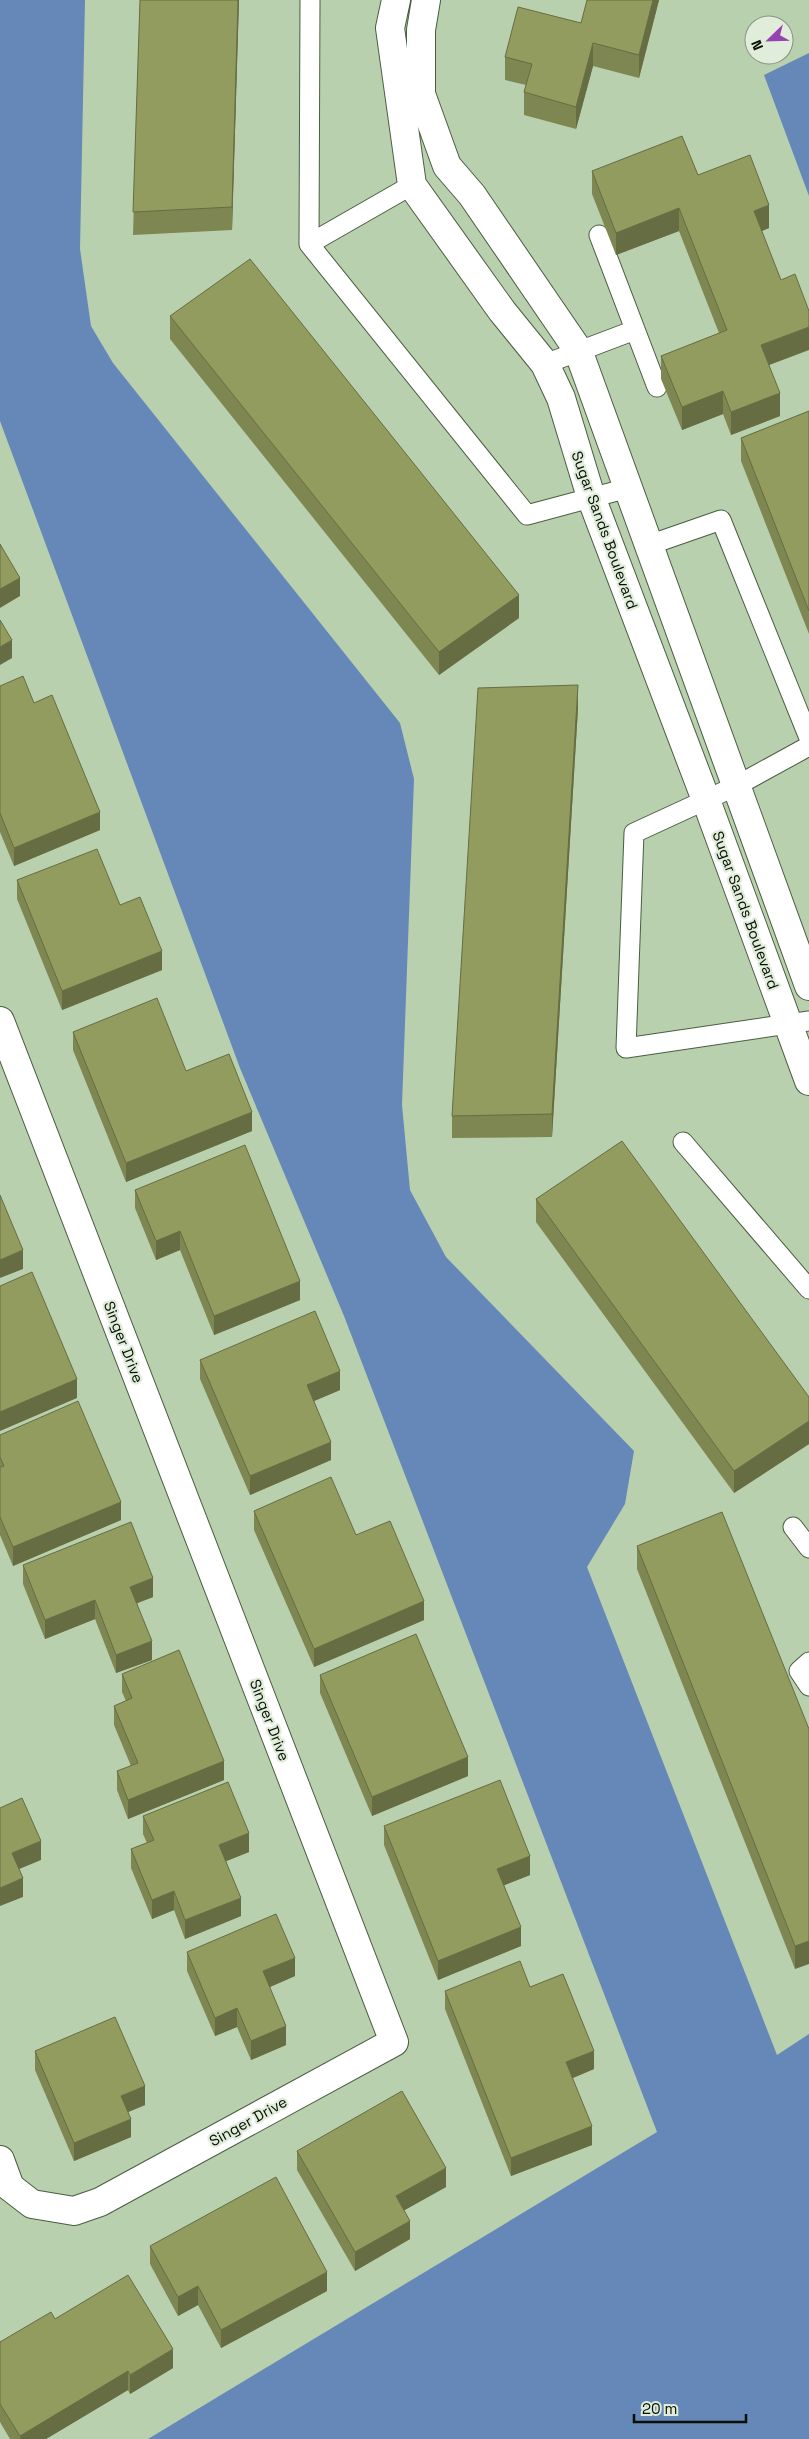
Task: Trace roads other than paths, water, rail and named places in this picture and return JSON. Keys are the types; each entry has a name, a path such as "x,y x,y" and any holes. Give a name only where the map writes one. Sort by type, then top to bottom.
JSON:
{"street":[{"name":"Sugar Sands Boulevard","path":"396,0 390,28 412,185 502,311 545,364 561,398 591,497 706,800 772,984 798,1022 809,1081"},
{"path":"426,0 421,30 422,94 447,166 472,195 578,350 807,978"},
{"name":"Singer Drive","path":"0,1021 394,2042 100,2202 74,2212 32,2204 10,2187 0,2160"}],"lane":[{"path":"310,0 309,244 527,514 628,488"},
{"path":"309,244 412,185"},
{"path":"599,235 657,387"},
{"path":"545,364 635,330"},
{"path":"649,545 721,520 809,738"},
{"path":"798,1022 626,1048 634,833 736,786 809,746"},
{"path":"772,984 807,978"},
{"path":"683,1142 809,1289"},
{"path":"793,1527 809,1548"},
{"path":"809,1662 799,1672 809,1686"}],"water":[{"path":"0,0 85,0 80,249 91,326 113,363 400,723 414,779 402,1105 410,1190 446,1257 634,1451 625,1504 587,1567 777,2055 809,2034 809,2439 148,2439 657,2132 344,1316 240,1068 0,421"},
{"path":"809,53 809,196 764,75 784,65 794,65 794,60"}]}
